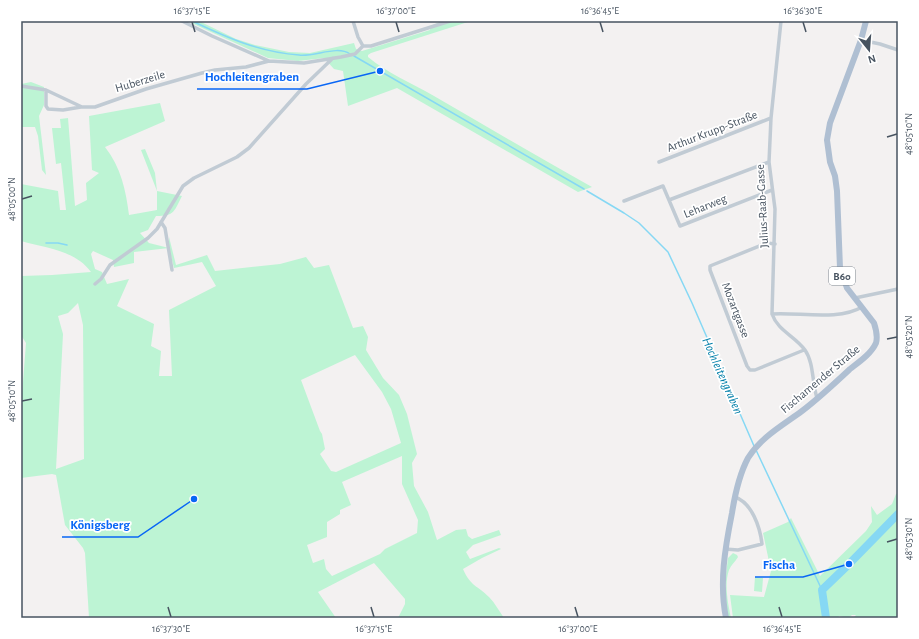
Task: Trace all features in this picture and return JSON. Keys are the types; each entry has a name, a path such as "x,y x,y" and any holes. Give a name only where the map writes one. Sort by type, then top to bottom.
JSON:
{"main road":[{"name":"B60","path":"861,40 866,21"},
{"name":"Fischamender Straße","path":"726,618 723,582 725,549 742,470 756,448 770,434 817,398 865,357 876,343 876,330 874,323 845,283 840,268 837,191 835,176 830,162 827,140 830,123 861,40"}],"street":[{"path":"182,21 269,61 304,62 350,56 355,54 363,46 371,46 450,21"},
{"path":"353,21 358,37 363,46"},
{"name":"Julius-Raab-Gasse","path":"772,314 775,244 774,209 769,162 771,118 781,21"},
{"path":"861,40 898,50"},
{"path":"95,284 101,279 110,265 148,238 161,222 183,186 194,178 237,157 249,148 319,70 333,58"},
{"name":"Huberzeile","path":"46,90 46,106 48,108 63,110 82,107 95,107 146,89 202,73 215,70 246,67 269,61"},
{"path":"319,61 319,70"},
{"path":"21,86 46,90 82,107"},
{"name":"Arthur Krupp-Straße","path":"659,162 771,118"},
{"path":"669,200 769,162"},
{"name":"Leharweg","path":"624,201 663,186 680,226 772,190"},
{"path":"161,222 165,228 172,270"},
{"name":"Mozartgasse","path":"775,244 767,243 719,262 710,266 710,270 750,370 755,370 804,350"},
{"path":"855,298 898,289"},
{"path":"817,398 809,359 804,350 774,321 772,314 785,313 820,315 851,312 862,307"},
{"path":"725,549 738,550 762,544 760,532 748,506 742,500 735,498"}],"green space":[{"path":"187,21 199,21 236,39 255,45 289,52 310,53 354,43 356,49 362,51 430,30 430,26 443,21 471,21 371,53 368,57 391,73 434,96 592,187 578,192 397,88 348,106 343,71 334,69 324,58 298,61 268,58"},
{"path":"31,82 44,87 44,105 39,116 46,175 42,170 38,136 35,127 21,127 21,84"},
{"path":"160,103 165,121 105,147 119,171 129,215 157,210 157,191 182,196 173,212 167,215 156,216 148,230 140,233 149,243 169,248 169,237 176,265 207,255 215,271 280,264 306,257 314,268 329,265 353,328 363,326 368,337 366,350 383,378 399,395 407,414 417,454 412,463 414,486 428,512 437,540 456,530 466,529 468,536 472,539 499,530 501,535 473,545 466,552 470,559 499,548 501,549 463,569 474,585 491,599 504,618 398,618 405,604 405,599 374,563 318,592 336,618 89,618 85,553 83,548 65,525 56,475 52,474 21,478 21,408 26,343 21,335 21,276 91,272 77,259 68,254 21,241 21,184 58,191 60,210 66,210 61,163 56,164 52,128 61,128 60,119 68,118 75,206 87,200 86,183 99,173 92,170 89,116","holes":["169,248 174,268 202,262 216,286 169,310 172,376 159,376 161,351 151,346 154,324 117,306 129,279 107,284 102,272 95,269 91,254 93,251 113,260 114,267 134,263 134,252","78,303 83,325 84,459 56,469 63,334 58,316 68,313","355,355 382,392 391,409 401,443 336,472 331,471 320,454 325,449 322,434 301,380","402,456 402,484 418,520 417,533 385,549 380,554 332,576 326,569 324,559 313,563 307,545 327,537 327,522 340,514 340,510 351,505 342,482"]},
{"path":"145,149 155,173 157,191 141,150"},
{"path":"898,493 898,618 853,618 856,615 852,615 848,618 839,616 838,618 733,618 730,595 764,597 771,571 763,533 788,522 791,518 820,576 866,531 872,522 871,506 877,515 892,504 896,494"},
{"path":"733,553 738,557 730,568 727,581 727,594 731,618 728,618 726,601 726,575 728,558"},
{"path":"755,577 763,578 762,592 754,591"}],"waterway":[{"name":"Hochleitengraben","path":"192,21 218,33 270,51 299,55 332,51 350,54"},
{"name":"Hochleitengraben","path":"354,56 584,189"},
{"name":"Hochleitengraben","path":"587,191 639,223 668,252 692,303 754,446"},
{"path":"46,243 67,245"},
{"name":"Hochleitengraben","path":"756,450 822,590"},
{"path":"826,618 822,590 898,514"}],"place":[{"name":"Hochleitengraben","path":"380,71"},
{"name":"Königsberg","path":"194,499"},
{"name":"Fischa","path":"849,564"}]}
